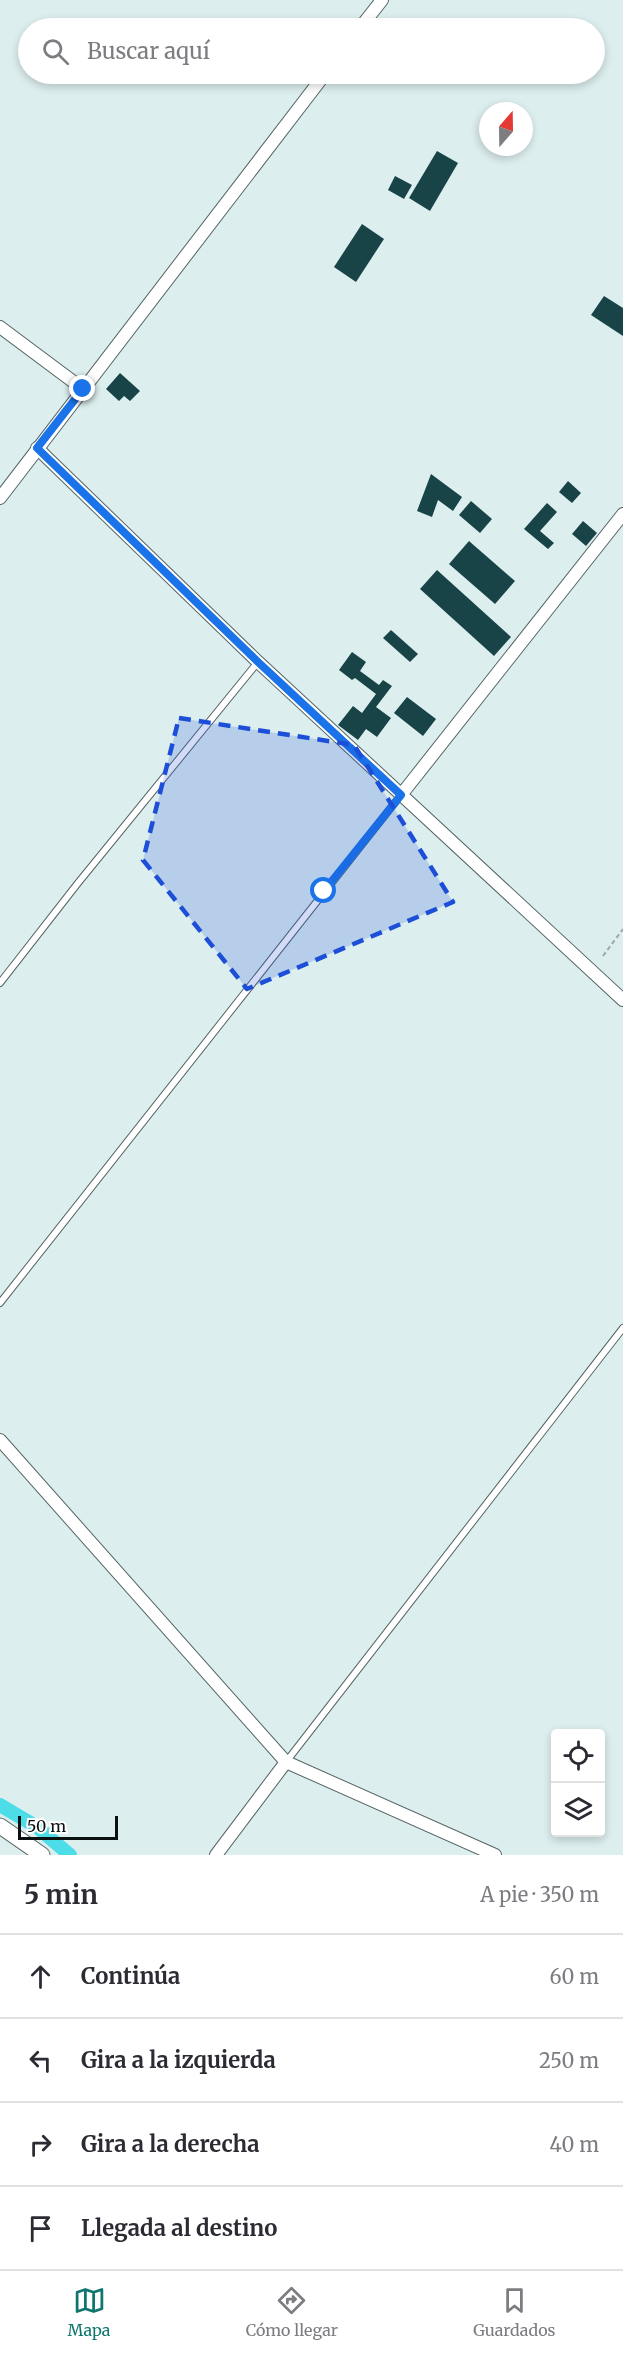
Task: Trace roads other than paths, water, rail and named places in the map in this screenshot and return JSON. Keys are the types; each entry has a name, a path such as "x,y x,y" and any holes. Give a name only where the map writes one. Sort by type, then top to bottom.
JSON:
{"street":[{"path":"368,18 382,0"},
{"path":"0,498 317,84"},
{"path":"0,327 83,389"},
{"path":"37,448 258,662 623,1000"},
{"path":"401,795 623,514"},
{"path":"0,1440 286,1762 495,1855"},
{"path":"216,1855 286,1762"},
{"path":"0,1826 42,1855"}],"lane":[{"path":"0,983 78,883 258,662"},
{"path":"0,1303 401,795"},
{"path":"286,1762 623,1328"}],"waterway":[{"path":"0,1805 37,1827 70,1855"}]}
